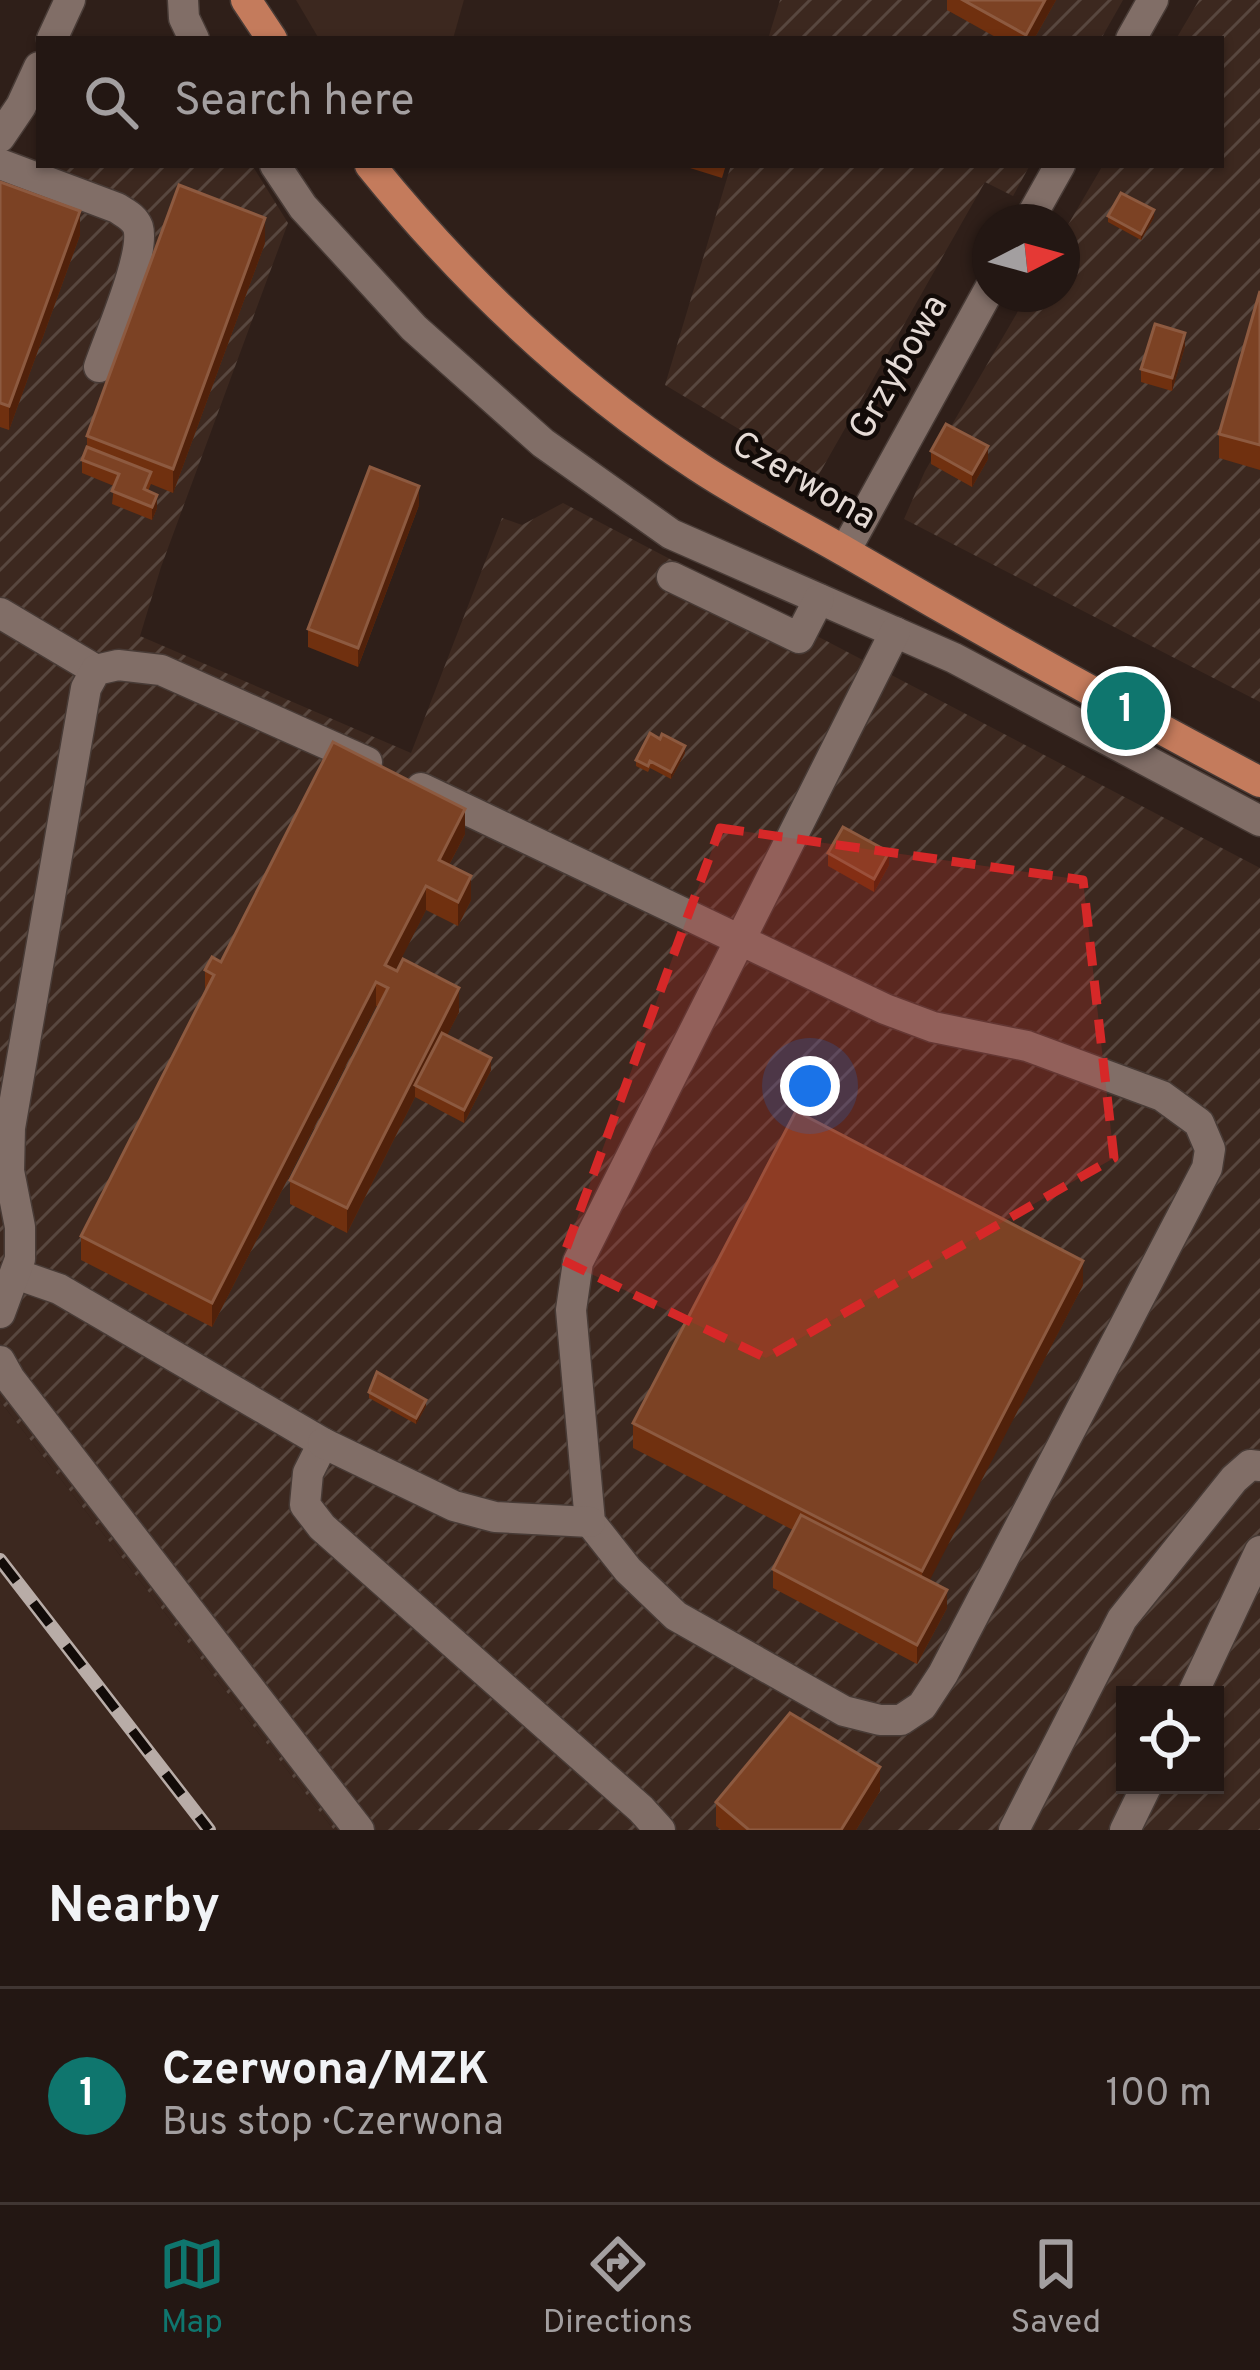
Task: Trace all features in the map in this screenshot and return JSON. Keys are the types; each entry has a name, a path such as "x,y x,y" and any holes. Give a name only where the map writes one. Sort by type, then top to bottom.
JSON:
{"main road":[{"name":"Czerwona","path":"373,168 453,262 609,404 756,503 1040,666 1260,782"}],"street":[{"path":"53,36 70,0"},
{"path":"183,0 184,18 193,36"},
{"path":"1133,36 1153,0"},
{"path":"0,136 36,74"},
{"path":"0,164 117,208 133,218 140,231 136,258 99,367"},
{"path":"276,168 303,206 414,328 543,443 671,534 954,658 1260,821"},
{"path":"1038,204 1058,168"},
{"name":"Grzybowa","path":"845,551 977,312"},
{"path":"672,577 799,638 818,599"},
{"path":"0,613 96,670 118,665 160,670 336,747 740,941 885,1009 933,1027 1027,1046 1162,1096 1199,1123 1210,1149 1207,1168 943,1674 922,1706 901,1720 880,1720 844,1711 676,1616 628,1570 590,1522 571,1310 578,1262 740,941 895,632"},
{"path":"0,1313 20,1259 20,1227 5,1146 86,688 96,670"},
{"path":"16,1274 59,1289 322,1443 454,1506 495,1517 590,1522"},
{"path":"0,1361 359,1830"},
{"path":"322,1443 308,1473 305,1504 322,1527 660,1830"},
{"path":"1014,1830 1122,1619 1234,1479 1250,1465 1260,1466"},
{"path":"1196,1686 1260,1550"},
{"path":"1125,1830 1143,1794"}],"highlighted area":[{"path":"720,828 1083,880 1114,1158 766,1358 562,1260"}],"shaded area":[{"path":"296,0 464,0 454,36 317,36"},
{"path":"780,0 1123,0 1103,36 769,36"},
{"path":"1199,0 1260,0 1260,702 904,519 925,471 1018,312 1080,312 1080,204 1101,168 1224,168 1224,36 1178,36"},
{"path":"40,168 254,168 288,223 140,636 411,753 502,518 522,525 563,503 1260,868 1260,1830 334,1830 0,1401 0,196 27,196"},
{"path":"730,168 1028,168 1013,196 985,182 818,476 665,385"},
{"path":"0,1401 334,1830 0,1830"}],"building":[{"path":"963,0 1045,0 1026,35"},
{"path":"0,182 80,211 9,406 0,403"},
{"path":"179,185 265,218 173,469 87,436"},
{"path":"1121,193 1154,210 1141,234 1108,216"},
{"path":"1260,291 1260,445 1219,434"},
{"path":"1155,324 1185,333 1172,378 1141,369"},
{"path":"946,424 988,446 972,474 931,451"},
{"path":"87,447 151,472 144,489 157,495 152,507 112,491 119,474 82,460"},
{"path":"370,467 419,486 358,648 308,629"},
{"path":"650,733 685,746 671,772 636,760"},
{"path":"333,742 465,809 439,860 471,876 458,902 426,886 385,965 397,971 403,959 459,988 347,1208 290,1180 388,988 376,982 212,1303 81,1236 214,975 205,970 212,957 221,962"},
{"path":"843,827 889,852 874,879 828,853"},
{"path":"442,1033 491,1058 464,1110 415,1085"},
{"path":"796,1111 1083,1261 922,1571 633,1423"},
{"path":"377,1372 426,1400 416,1418 369,1392"},
{"path":"801,1515 947,1590 917,1645 773,1569"},
{"path":"790,1713 880,1767 841,1830 749,1830 716,1802"}],"railway":[{"path":"0,1560 209,1830"}],"place":[{"name":"Czerwona/MZK","path":"1126,711"}]}
